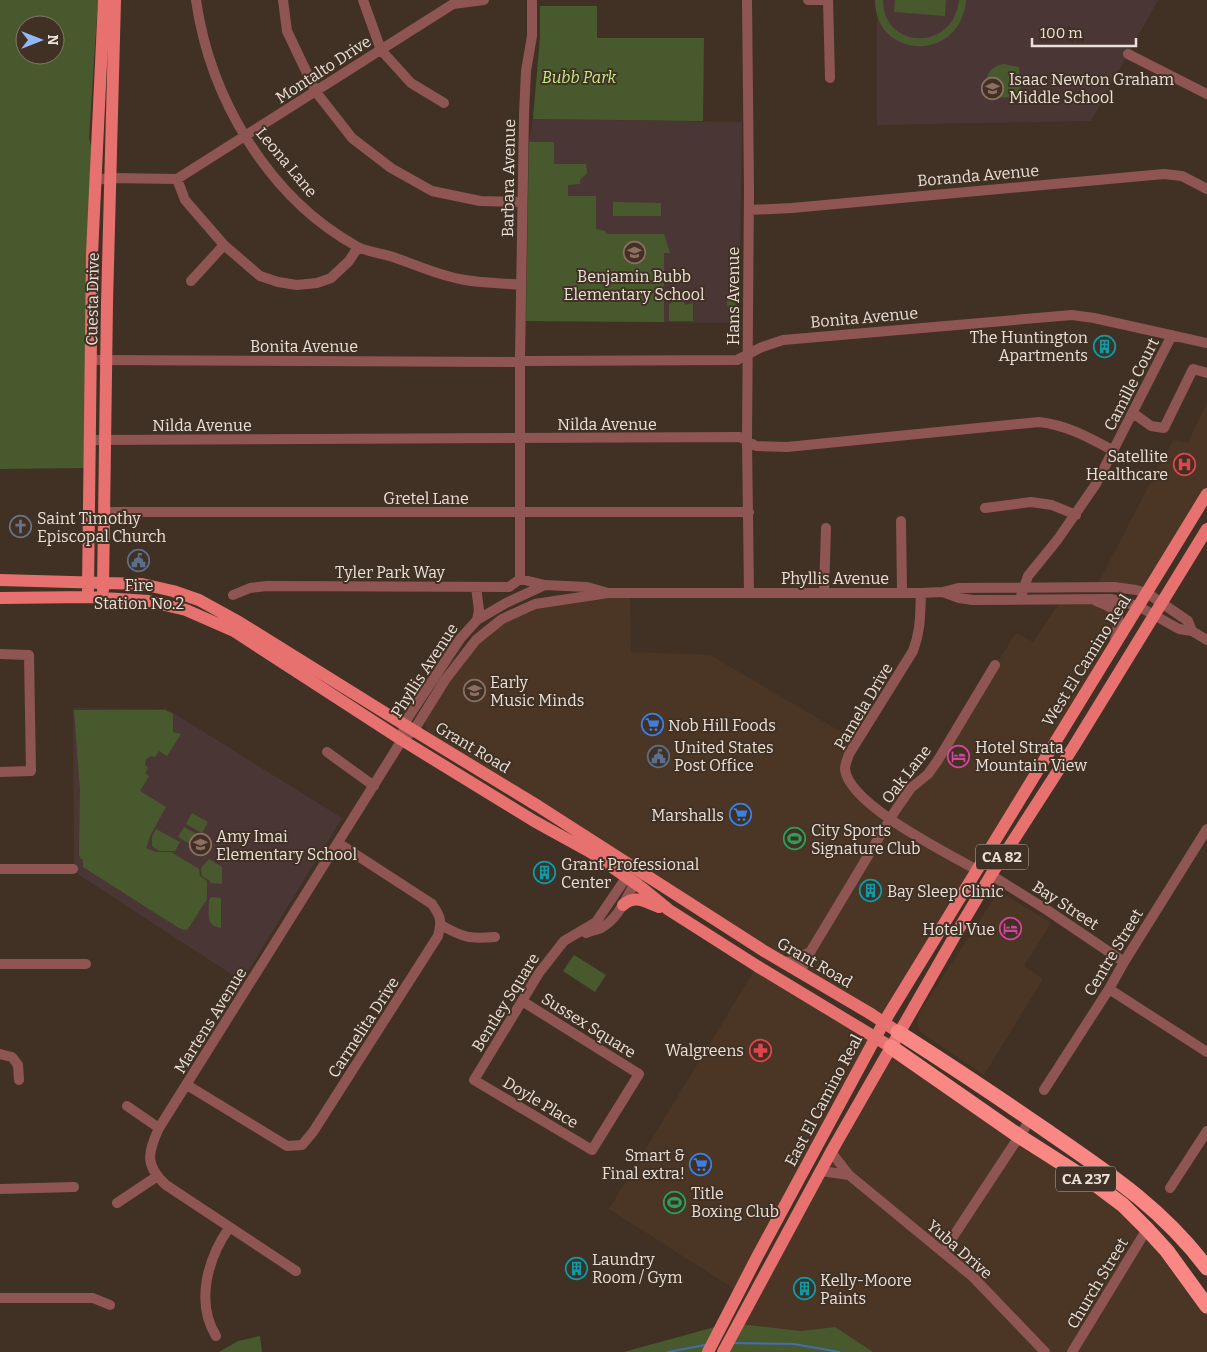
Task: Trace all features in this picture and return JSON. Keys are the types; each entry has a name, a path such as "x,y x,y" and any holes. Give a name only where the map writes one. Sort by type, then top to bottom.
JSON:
{"highway":[{"path":"898,1032 1030,1120"},
{"name":"CA 237","path":"891,1047 1019,1136 1099,1187 1123,1205 1167,1251 1207,1306"},
{"name":"CA 237","path":"1030,1120 1111,1174 1156,1211 1190,1246 1207,1268"},
{"path":"1190,1246 1207,1260"}],"main road":[{"name":"Cuesta Drive","path":"88,597 92,254 104,0"},
{"name":"Cuesta Drive","path":"102,598 116,0"},
{"name":"West El Camino Real","path":"884,1022 1207,494"},
{"name":"West El Camino Real","path":"891,1047 991,875 1074,746 1207,529"},
{"name":"Grant Road","path":"0,580 153,586 200,600 239,622 538,806 634,875 785,973 891,1047"},
{"name":"Grant Road","path":"0,598 88,597 148,601 186,610 234,631 402,740 592,854 634,875 669,910 763,970 785,973"},
{"path":"623,905 628,900 637,898 669,910"},
{"name":"Grant Road","path":"800,972 898,1032"},
{"path":"785,973 800,972"},
{"name":"East El Camino Real","path":"708,1352 884,1022"},
{"name":"East El Camino Real","path":"723,1352 891,1047"},
{"path":"789,1231 790,1215 813,1170 813,1164 809,1161"},
{"path":"767,1272 763,1264 773,1241 772,1230"}],"street":[{"name":"Leona Lane","path":"196,0 204,40 215,74 227,103 245,137 281,184 313,216 358,246 427,271 465,280 521,285"},
{"path":"283,0 287,31 316,92 352,138 391,168 432,191 480,201 522,202"},
{"path":"363,0 381,50 411,83 444,103"},
{"name":"Montalto Drive","path":"177,179 453,4 484,0"},
{"name":"Barbara Avenue","path":"520,580 522,202 526,71 532,36 532,0"},
{"name":"Hans Avenue","path":"747,0 749,593"},
{"path":"808,0 828,0 830,78"},
{"path":"1128,54 1207,94"},
{"name":"Boranda Avenue","path":"749,210 792,208 1164,174 1182,176 1207,189"},
{"path":"95,180 111,178 177,179 185,200 224,245 260,276 278,282 297,285 317,283 331,278 349,261 358,246"},
{"path":"191,281 224,245"},
{"name":"Bonita Avenue","path":"91,360 737,360 762,347 783,340 1063,315 1094,318 1207,343"},
{"name":"Camille Court","path":"1020,598 1028,576 1076,515 1096,484 1172,335"},
{"path":"1133,414 1151,426 1164,428 1193,369 1207,373"},
{"name":"Nilda Avenue","path":"90,440 740,438 756,446 787,446 1040,422 1052,423 1074,430 1114,451"},
{"path":"985,508 1031,502 1052,505 1076,515"},
{"name":"Gretel Lane","path":"104,512 749,512"},
{"path":"901,521 902,592"},
{"path":"824,593 826,528"},
{"name":"Tyler Park Way","path":"233,595 250,588 267,586 509,587 520,580 545,585"},
{"name":"Phyllis Avenue","path":"402,740 450,653 477,620 506,603 545,585 587,587 608,593"},
{"name":"Phyllis Avenue","path":"476,587 479,610 477,620"},
{"name":"Phyllis Avenue","path":"409,727 476,640 502,619 535,604 608,593 921,593 943,592 958,588 1114,587 1147,593 1188,621 1192,631"},
{"name":"Phyllis Avenue","path":"943,592 959,598 973,600 1020,598 1112,599 1138,606 1179,629 1192,631"},
{"name":"Pamela Drive","path":"891,820 866,801 847,775 845,767 849,754 913,652 919,636 921,593"},
{"path":"1088,598 1112,607 1118,613 1119,620 1114,646"},
{"path":"1192,631 1207,640"},
{"path":"0,654 29,655 31,771 0,772"},
{"name":"Oak Lane","path":"800,972 810,952 895,811 911,788 928,774 938,760 996,665"},
{"name":"Martens Avenue","path":"156,1176 150,1159 150,1147 159,1128 402,740"},
{"path":"328,752 374,786"},
{"path":"891,820 977,870"},
{"name":"Centre Street","path":"1044,1090 1109,989 1207,829"},
{"path":"338,843 432,904 440,914 441,925 457,934 472,938 495,937"},
{"path":"0,869 73,869"},
{"path":"564,941 602,927 613,918 623,905 634,875"},
{"name":"Bentley Square","path":"474,1080 539,973 564,941 596,922 634,875"},
{"name":"Bay Street","path":"991,875 1124,962"},
{"name":"Carmelita Drive","path":"187,1085 287,1146 302,1145 313,1132 438,936 441,925"},
{"path":"785,973 792,961 810,952"},
{"path":"0,964 86,964"},
{"path":"1109,989 1207,1052"},
{"name":"Sussex Square","path":"522,1001 639,1074 592,1150"},
{"path":"0,1054 12,1057 18,1065 19,1080"},
{"name":"Doyle Place","path":"474,1080 592,1150"},
{"path":"127,1106 159,1128"},
{"path":"943,1252 1030,1120"},
{"path":"1170,1188 1207,1131"},
{"name":"Yuba Drive","path":"832,1152 848,1175 973,1277 1045,1352"},
{"path":"821,1171 848,1175"},
{"path":"117,1203 156,1176 166,1185 229,1228 296,1271"},
{"path":"0,1189 74,1188"},
{"path":"216,1336 209,1324 204,1300 207,1277 214,1256 229,1228"},
{"name":"Church Street","path":"1072,1352 1147,1229"},
{"path":"0,1298 93,1298 110,1305"}],"shaded area":[{"name":"Isaac Newton Graham Middle School","path":"877,0 1158,0 1091,121 877,125"},
{"name":"Benjamin Bubb Elementary School","path":"533,119 742,122 739,323 526,321 529,142"},
{"path":"1207,402 1207,494 1147,593 1096,587 1173,440 1188,443"},
{"path":"630,593 631,652 710,655 857,741 847,775 891,820 927,773 1016,633 1033,642 1062,599 1088,598 1117,613 1114,646 884,1022 806,975 805,964 792,961 428,738 423,715 462,656 520,610"},
{"name":"Amy Imai Elementary School","path":"73,708 165,709 342,818 242,981 74,871"},
{"path":"999,891 1051,923 1024,966 1043,979 984,1075 922,1033 917,1021 919,1013"},
{"path":"757,966 876,1037 739,1292 609,1209"},
{"path":"891,1047 1099,1187 1207,1306 1207,1352 873,1352 835,1327 801,1331 739,1324"}],"green space":[{"path":"0,0 98,0 89,138 91,145 85,468 0,469"},
{"path":"875,0 883,0 886,16 894,28 906,36 919,38 933,36 945,29 954,17 959,0 966,0 961,21 950,35 935,44 919,46 902,43 889,34 879,20"},
{"path":"895,0 946,0 945,16 894,12"},
{"name":"Bubb Park","path":"540,6 597,6 597,38 704,38 703,121 533,119 540,37"},
{"path":"1003,64 1019,67 1021,93 1017,97 992,98 987,77 992,70"},
{"path":"529,142 554,142 554,164 586,164 587,173 580,180 580,184 568,185 568,196 596,196 596,229 605,231 606,234 664,234 670,253 664,253 664,322 526,321"},
{"path":"613,202 661,203 661,216 613,216"},
{"path":"729,289 736,289 735,312 729,311 727,304"},
{"path":"681,291 685,305 693,303 693,321 669,321 669,305"},
{"path":"74,710 165,710 173,714 173,732 181,734 167,756 159,751 155,757 151,756 146,759 145,765 148,768 145,773 149,776 140,791 166,807 150,836 146,848 156,852 171,852 199,869 200,876 207,881 207,899 188,929 179,928 83,867 83,859 79,855 80,790"},
{"path":"192,813 208,822 202,833 186,824"},
{"path":"184,827 200,836 194,846 178,837"},
{"path":"156,829 180,842 175,851 159,851 152,846 152,837"},
{"path":"209,859 222,867 222,884 210,883 210,881 202,876 201,868"},
{"path":"211,897 221,898 221,928 212,925 210,922 209,900"},
{"path":"574,955 606,975 595,992 563,971"},
{"path":"739,1324 801,1331 835,1327 873,1352 723,1352"},
{"path":"722,1325 708,1352 624,1352"},
{"path":"260,1336 262,1352 219,1352 238,1341"}],"waterway":[{"path":"732,1343 794,1344 839,1352"},
{"path":"668,1352 705,1345"}],"place":[{"name":"Isaac Newton Graham Middle School","path":"993,88"},
{"name":"Benjamin Bubb Elementary School","path":"634,252"},
{"name":"The Huntington Apartments","path":"1104,346"},
{"name":"Satellite Healthcare","path":"1184,465"},
{"name":"Saint Timothy Episcopal Church","path":"21,527"},
{"name":"Fire Station No.2","path":"139,561"},
{"name":"Early Music Minds","path":"474,691"},
{"name":"Nob Hill Foods","path":"652,725"},
{"name":"United States Post Office","path":"658,756"},
{"name":"Hotel Strata Mountain View","path":"959,756"},
{"name":"Marshalls","path":"740,815"},
{"name":"City Sports Signature Club","path":"795,839"},
{"name":"Amy Imai Elementary School","path":"200,845"},
{"name":"Grant Professional Center","path":"545,873"},
{"name":"Bay Sleep Clinic","path":"871,891"},
{"name":"Hotel Vue","path":"1011,929"},
{"name":"Walgreens","path":"760,1050"},
{"name":"Smart & Final extra!","path":"701,1164"},
{"name":"Title Boxing Club","path":"675,1202"},
{"name":"Laundry Room / Gym","path":"576,1268"},
{"name":"Kelly-Moore Paints","path":"804,1289"}]}
